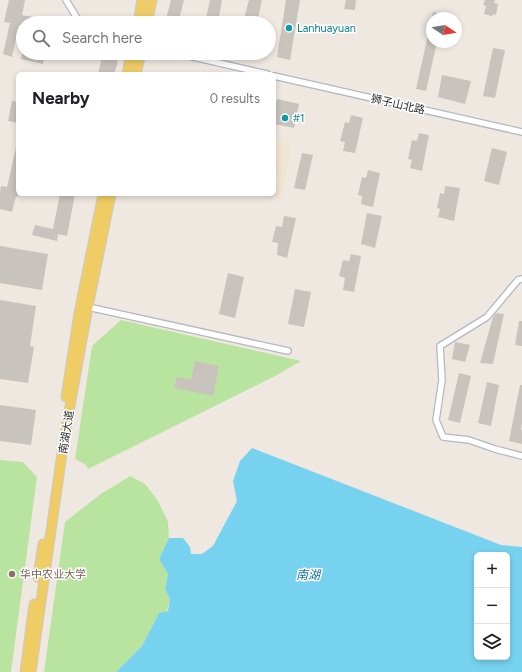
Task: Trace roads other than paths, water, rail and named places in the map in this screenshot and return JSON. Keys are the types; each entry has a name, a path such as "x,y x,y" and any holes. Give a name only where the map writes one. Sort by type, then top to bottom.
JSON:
{"main road":[{"path":"139,16 142,0"},
{"path":"149,16 152,0"},
{"path":"127,72 130,60"},
{"path":"136,72 139,60"},
{"name":"南湖大道","path":"25,672 78,313 103,196"},
{"name":"南湖大道","path":"31,672 64,439 88,307 111,196"}],"street":[{"path":"66,0 76,16"},
{"path":"206,60 258,72"},
{"name":"狮子山北路","path":"276,76 522,132"},
{"path":"522,279 518,280 487,317 440,346 442,380 436,420 442,437 470,440 495,449 522,456"},
{"path":"88,307 288,351"}],"water":[{"name":"南湖","path":"252,448 501,545 522,547 522,672 116,672 142,646 159,613 168,611 170,599 165,589 168,574 159,559 169,538 183,538 190,547 191,554 202,554 213,546 237,501 233,481 240,461"}],"place":[{"name":"Lanhuayuan","path":"289,28"},
{"name":"#1","path":"285,118"},
{"name":"华中农业大学","path":"12,574"}]}
